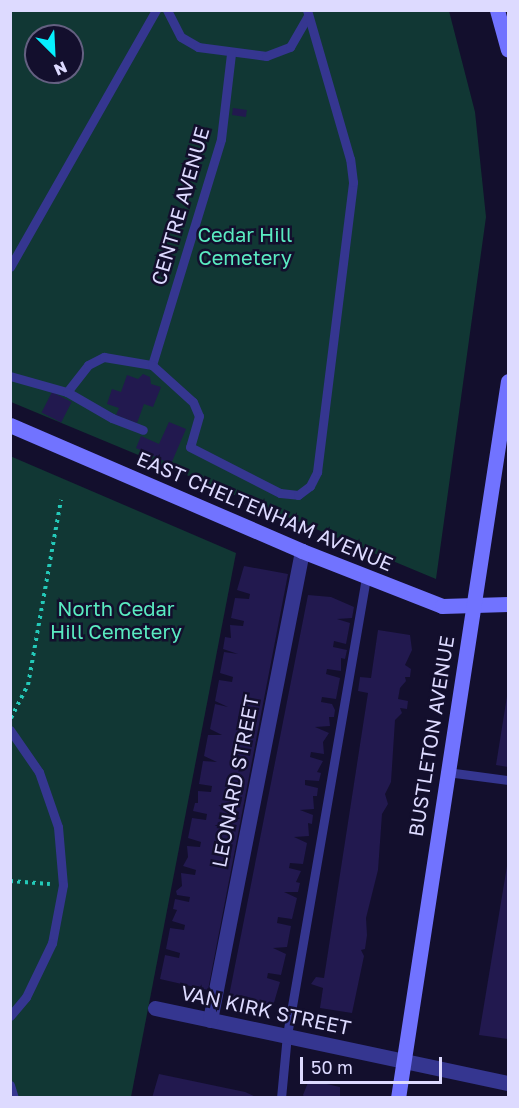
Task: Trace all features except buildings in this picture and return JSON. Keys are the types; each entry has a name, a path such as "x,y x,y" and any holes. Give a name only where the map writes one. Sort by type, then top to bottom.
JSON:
{"main road":[{"path":"497,10 508,50"},
{"name":"BUSTLETON AVENUE","path":"398,1098 402,1060 508,381"},
{"name":"EAST CHELTENHAM AVENUE","path":"10,425 302,551 442,606 473,608 508,604"}],"street":[{"name":"LEONARD STREET","path":"210,1020 302,551"},
{"name":"VAN KIRK STREET","path":"155,1008 508,1083"}],"lane":[{"path":"10,267 156,10"},
{"path":"167,10 181,37 198,47 231,54 266,56 290,47 308,13"},
{"path":"67,392 88,365 104,357 152,365 193,402 199,416 190,447 280,494 298,495 310,486 316,471 353,182 350,159 308,13"},
{"name":"CENTRE AVENUE","path":"152,365 221,139 231,54"},
{"path":"10,376 67,392 142,430"},
{"path":"281,1098 287,1035 366,577"},
{"path":"10,730 39,772 58,827 63,885 52,944 26,997 10,1016"},
{"path":"447,772 508,780"},
{"path":"10,1085 14,1098"}],"path":[{"path":"10,719 28,685 61,500"},
{"path":"10,881 63,885"}],"green space":[{"name":"Cedar Hill Cemetery","path":"10,11 449,11 475,112 486,217 436,579 11,402"},
{"name":"North Cedar Hill Cemetery","path":"10,456 236,553 131,1097 11,1097"}]}
